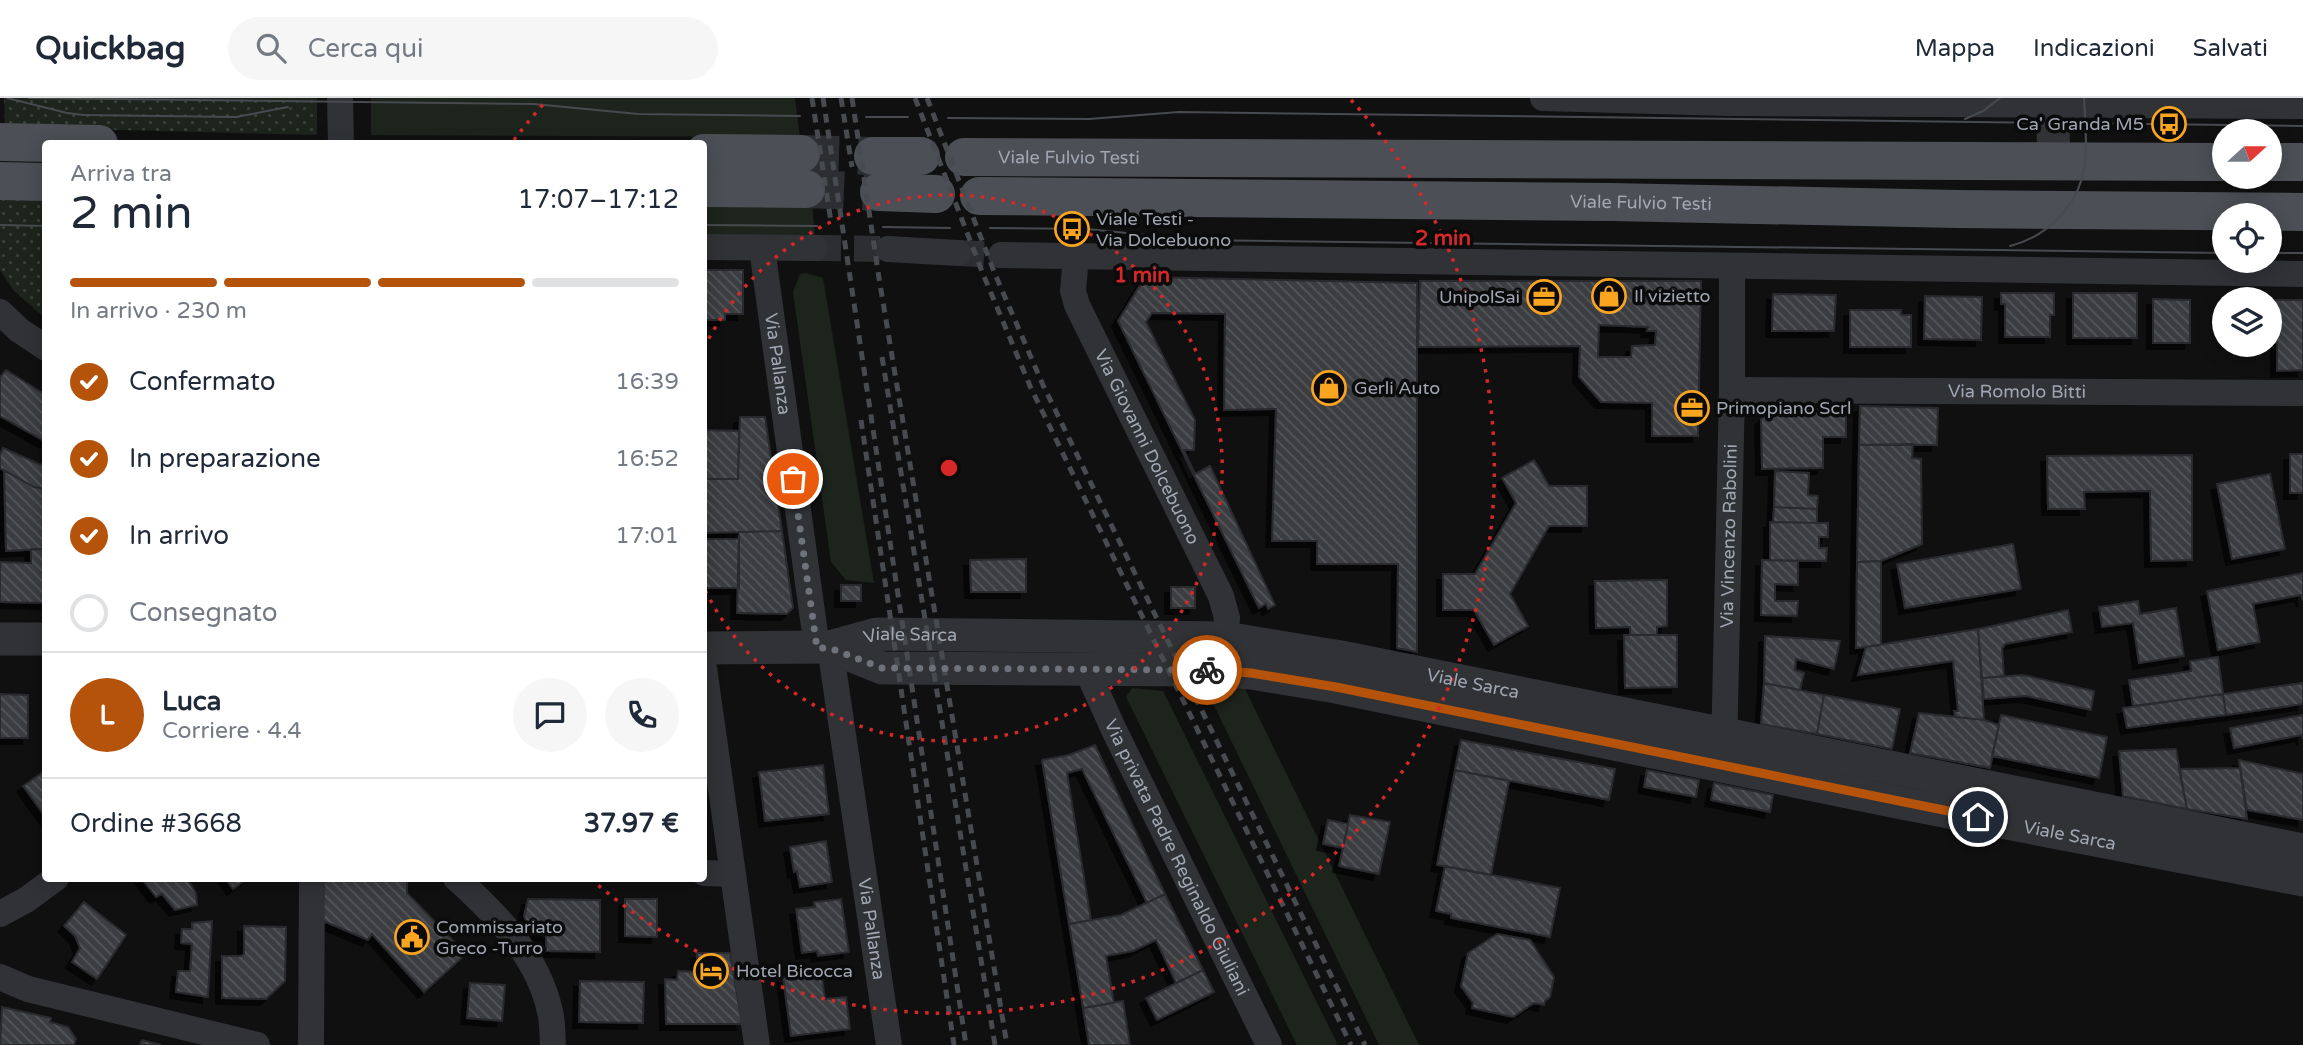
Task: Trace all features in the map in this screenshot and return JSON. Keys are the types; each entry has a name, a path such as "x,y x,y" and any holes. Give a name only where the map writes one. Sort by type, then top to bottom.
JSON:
{"main road":[{"path":"0,142 42,143"},
{"path":"707,154 803,172 707,188"},
{"path":"921,156 876,174 936,194"},
{"name":"Viale Fulvio Testi","path":"964,157 2212,162"},
{"path":"2054,161 2055,209"},
{"path":"2282,162 2303,162"},
{"path":"0,181 42,182"},
{"name":"Viale Fulvio Testi","path":"979,196 2303,212"}],"street":[{"path":"340,98 341,140"},
{"path":"1543,98 1729,103 2053,100 2303,106"},
{"path":"2053,100 2054,161"},
{"path":"707,247 815,248"},
{"name":"Via Pallanza","path":"762,248 823,648 889,1045"},
{"path":"888,249 958,253"},
{"path":"1002,255 2303,274"},
{"name":"Via Giovanni Dolcebuono","path":"1076,256 1073,291 1077,304 1221,596 1227,618 1225,638"},
{"name":"Via Vincenzo Rabolini","path":"1724,749 1732,266"},
{"path":"2,319 42,345"},
{"name":"Via Romolo Bitti","path":"1732,390 2303,393"},
{"name":"Viale Sarca","path":"823,648 877,634 1225,638 1341,657 1724,749 1897,802 2303,880"},
{"path":"0,639 42,639"},
{"path":"707,648 823,648"},
{"name":"Viale Sarca","path":"823,648 882,668 1091,668 1251,673 1724,749 2303,850"},
{"name":"Via privata Padre Reginaldo Giuliani","path":"1091,668 1091,679 1114,730 1269,1045"},
{"path":"707,690 757,1045"},
{"path":"707,873 732,874"},
{"path":"0,914 26,900 50,882"},
{"path":"311,1045 312,882"},
{"path":"460,882 509,931 543,986 551,1013 553,1045"},
{"path":"0,977 28,989 257,1045"}],"shaded area":[{"path":"4,98 317,98 317,135 5,127"},
{"path":"371,98 795,98 800,137 371,135"},
{"path":"0,198 42,198 42,315 14,291 0,270"},
{"path":"707,201 812,203 815,237 707,236"},
{"path":"800,274 823,278 874,583 846,580 831,562 793,292"},
{"path":"1132,688 1163,691 1338,1045 1297,1045 1126,697"},
{"path":"1245,689 1419,1045 1379,1045 1207,691"}],"building":[{"path":"707,270 743,270 743,314 725,314 725,320 707,320"},
{"path":"1145,277 1417,283 1417,652 1397,648 1398,564 1317,564 1317,541 1272,541 1276,409 1224,410 1225,314 1152,313 1146,322 1195,420 1194,450 1184,450 1195,474 1210,466 1275,605 1268,609 1266,604 1259,608 1118,321"},
{"path":"1420,281 1701,281 1698,436 1652,436 1652,403 1601,402 1579,377 1580,346 1418,347","holes":["1599,325 1648,327 1647,331 1656,331 1655,345 1632,346 1631,357 1598,357"]},
{"path":"2001,293 2054,293 2050,337 2005,337 2005,304 2001,304"},
{"path":"2073,293 2137,293 2137,338 2073,338"},
{"path":"1773,294 1836,295 1834,331 1772,331"},
{"path":"1925,296 1982,297 1981,340 1924,339"},
{"path":"2153,299 2190,300 2190,343 2153,343"},
{"path":"2282,300 2303,300 2303,370 2277,371 2277,357 2282,357"},
{"path":"1850,310 1901,310 1901,315 1911,315 1911,347 1850,347"},
{"path":"6,370 42,392 42,440 0,416 0,377"},
{"path":"1860,406 1938,408 1937,445 1859,445"},
{"path":"1846,407 1846,437 1823,437 1823,468 1762,469 1761,419 1774,408"},
{"path":"740,417 765,417 782,531 707,533 707,479 738,479"},
{"path":"707,430 739,431 738,479 707,479"},
{"path":"1913,444 1912,458 1921,459 1922,544 1881,561 1857,562 1859,445"},
{"path":"3,448 42,465 42,488 34,487 0,468"},
{"path":"2290,454 2303,454 2303,493 2290,493"},
{"path":"2192,455 2192,560 2151,561 2150,491 2084,492 2085,509 2048,509 2047,456"},
{"path":"1534,460 1549,486 1587,486 1587,526 1549,526 1510,594 1528,626 1494,645 1474,610 1443,610 1443,574 1475,574 1516,503 1502,478"},
{"path":"4,470 34,487 42,488 42,549 6,551"},
{"path":"1775,471 1809,473 1808,495 1818,496 1817,509 1774,507"},
{"path":"2270,474 2285,549 2232,559 2217,484"},
{"path":"1774,507 1817,509 1817,523 1773,522"},
{"path":"1770,522 1828,523 1828,537 1819,537 1819,548 1827,548 1826,561 1770,560"},
{"path":"782,531 793,608 787,614 737,613 739,532"},
{"path":"707,539 739,539 739,588 707,588"},
{"path":"2013,544 2021,589 1905,608 1897,564"},
{"path":"31,549 42,549 42,603 0,602 0,562 31,563"},
{"path":"1026,559 1026,592 971,592 970,560"},
{"path":"1762,560 1798,561 1798,585 1775,584 1775,601 1798,601 1797,616 1761,615"},
{"path":"1881,561 1881,645 1856,648 1857,562"},
{"path":"2303,573 2303,601 2301,595 2253,604 2260,642 2218,650 2207,591"},
{"path":"1667,580 1667,626 1657,627 1657,635 1630,635 1630,627 1596,628 1595,581"},
{"path":"841,585 861,585 861,601 841,601"},
{"path":"1171,587 1195,587 1195,608 1171,608"},
{"path":"2138,601 2140,614 2176,608 2184,656 2139,663 2133,623 2102,627 2099,607"},
{"path":"2068,610 2072,632 2005,644 2002,649 2004,676 1982,678 1978,629"},
{"path":"1978,629 1984,720 1955,717 1954,711 1958,711 1953,661 1858,675 1866,647"},
{"path":"1624,635 1677,635 1677,687 1625,688"},
{"path":"1765,636 1840,641 1834,669 1796,659 1795,670 1804,673 1800,690 1764,683"},
{"path":"2218,657 2223,694 2133,706 2129,680 2191,671 2190,661"},
{"path":"2023,675 2094,691 2091,710 2026,696 1984,699 1982,678"},
{"path":"1764,683 1824,695 1817,734 1761,724"},
{"path":"2303,683 2303,704 2226,715 2223,694"},
{"path":"0,694 28,695 28,738 0,738"},
{"path":"2223,694 2226,715 2127,728 2123,708"},
{"path":"1824,695 1900,709 1892,749 1817,734"},
{"path":"1919,713 1984,720 1999,725 1990,768 1910,753"},
{"path":"2001,715 2107,737 2099,778 1992,756"},
{"path":"2303,715 2303,739 2302,735 2234,748 2230,728"},
{"path":"1461,740 1615,769 1609,800 1455,770"},
{"path":"1095,745 1165,894 1147,903 1082,769 1067,773 1091,920 1069,924 1042,760 1069,755"},
{"path":"2176,749 2187,809 2123,796 2119,751"},
{"path":"2239,760 2303,774 2303,820 2247,810"},
{"path":"823,765 829,814 765,821 759,772"},
{"path":"2240,768 2247,819 2187,809 2179,769"},
{"path":"1455,770 1509,781 1491,875 1437,865"},
{"path":"1647,770 1699,780 1696,797 1644,787"},
{"path":"42,773 42,812 23,786"},
{"path":"1714,783 1773,795 1770,812 1711,800"},
{"path":"1350,815 1390,822 1379,874 1339,866"},
{"path":"1328,820 1348,824 1343,848 1323,844"},
{"path":"826,841 832,882 800,887 797,871 794,872 790,847"},
{"path":"1445,866 1560,888 1550,937 1451,918 1451,914 1436,911"},
{"path":"144,882 189,882 196,893 197,905 175,910 162,894 156,897"},
{"path":"228,882 243,882 233,889"},
{"name":"Commissariato Greco -Turro","path":"322,882 407,882 407,893 466,954 424,992 372,934 368,940 321,920"},
{"path":"1165,894 1203,970 1176,983 1156,940 1133,951 1106,956 1114,1003 1083,1008 1069,924 1121,915"},
{"path":"528,899 600,900 600,952 546,951 546,936 530,931 524,916"},
{"path":"625,899 657,899 657,937 625,936"},
{"path":"841,899 849,952 818,956 817,951 802,953 796,909 815,907 814,902"},
{"path":"84,902 126,935 97,979 72,962 80,948 75,936 64,926"},
{"path":"212,921 208,997 176,992 178,971 190,971 192,944 181,943 182,929 192,929 192,923"},
{"path":"244,926 286,927 285,981 266,999 222,998 222,956 244,954"},
{"path":"1497,934 1530,940 1554,977 1550,997 1544,1005 1534,1003 1513,1017 1472,1008 1473,1003 1461,986 1468,953"},
{"path":"697,953 730,953 742,1024 666,1024 665,979 677,980 678,971 697,972"},
{"path":"1203,970 1214,992 1157,1020 1146,998"},
{"path":"821,972 825,999 846,997 850,1029 791,1036 783,977"},
{"path":"580,981 644,982 643,1023 579,1022"},
{"path":"470,983 505,985 502,1021 467,1018"},
{"path":"1123,1001 1130,1045 1089,1045 1083,1008"},
{"path":"2,1007 51,1018 50,1022 68,1027 76,1039 74,1045 0,1045"},
{"path":"142,1040 161,1045 140,1045"}],"tunnel":[{"path":"801,154 873,156"},
{"path":"806,189 879,192"},
{"path":"815,248 888,249"},
{"path":"958,253 1001,255"}],"tram line":[{"path":"7,98 84,115 236,117 288,107"},
{"path":"29,98 534,104 638,114 800,116"},
{"path":"1965,119 1983,111 2000,98"},
{"path":"2010,246 2048,228 2075,195 2081,182 2085,160 2084,98"},
{"path":"948,118 1089,119 1179,112 2303,126"},
{"path":"866,117 908,117"},
{"path":"0,225 42,226"},
{"path":"707,225 817,226"},
{"path":"883,227 950,228"},
{"path":"990,228 1087,229 1196,240 2212,253"},
{"path":"2282,253 2303,253"}],"railway":[{"path":"812,98 831,222"},
{"path":"823,98 966,1045"},
{"path":"841,98 852,167"},
{"path":"852,98 879,278 1007,1045"},
{"path":"915,98 983,274 1030,386 1351,1045"},
{"path":"927,98 995,274 1043,385 1365,1045"},
{"path":"882,357 995,1045"},
{"path":"861,420 954,1045"}],"way so far":[{"path":"793,479 817,648 830,648 882,668 1207,670"}],"place":[{"name":"Ca' Granda M5","path":"2169,124"},
{"name":"Viale Testi - Via Dolcebuono","path":"1072,229"},
{"name":"Il vizietto","path":"1609,296"},
{"name":"UnipolSai","path":"1544,297"},
{"name":"Gerli Auto","path":"1329,388"},
{"name":"Primopiano Scrl","path":"1692,408"},
{"name":"Commissariato Greco -Turro","path":"412,937"},
{"name":"Hotel Bicocca","path":"711,971"}],"route":[{"path":"1207,670 1251,673 1336,687 1978,817"}]}
